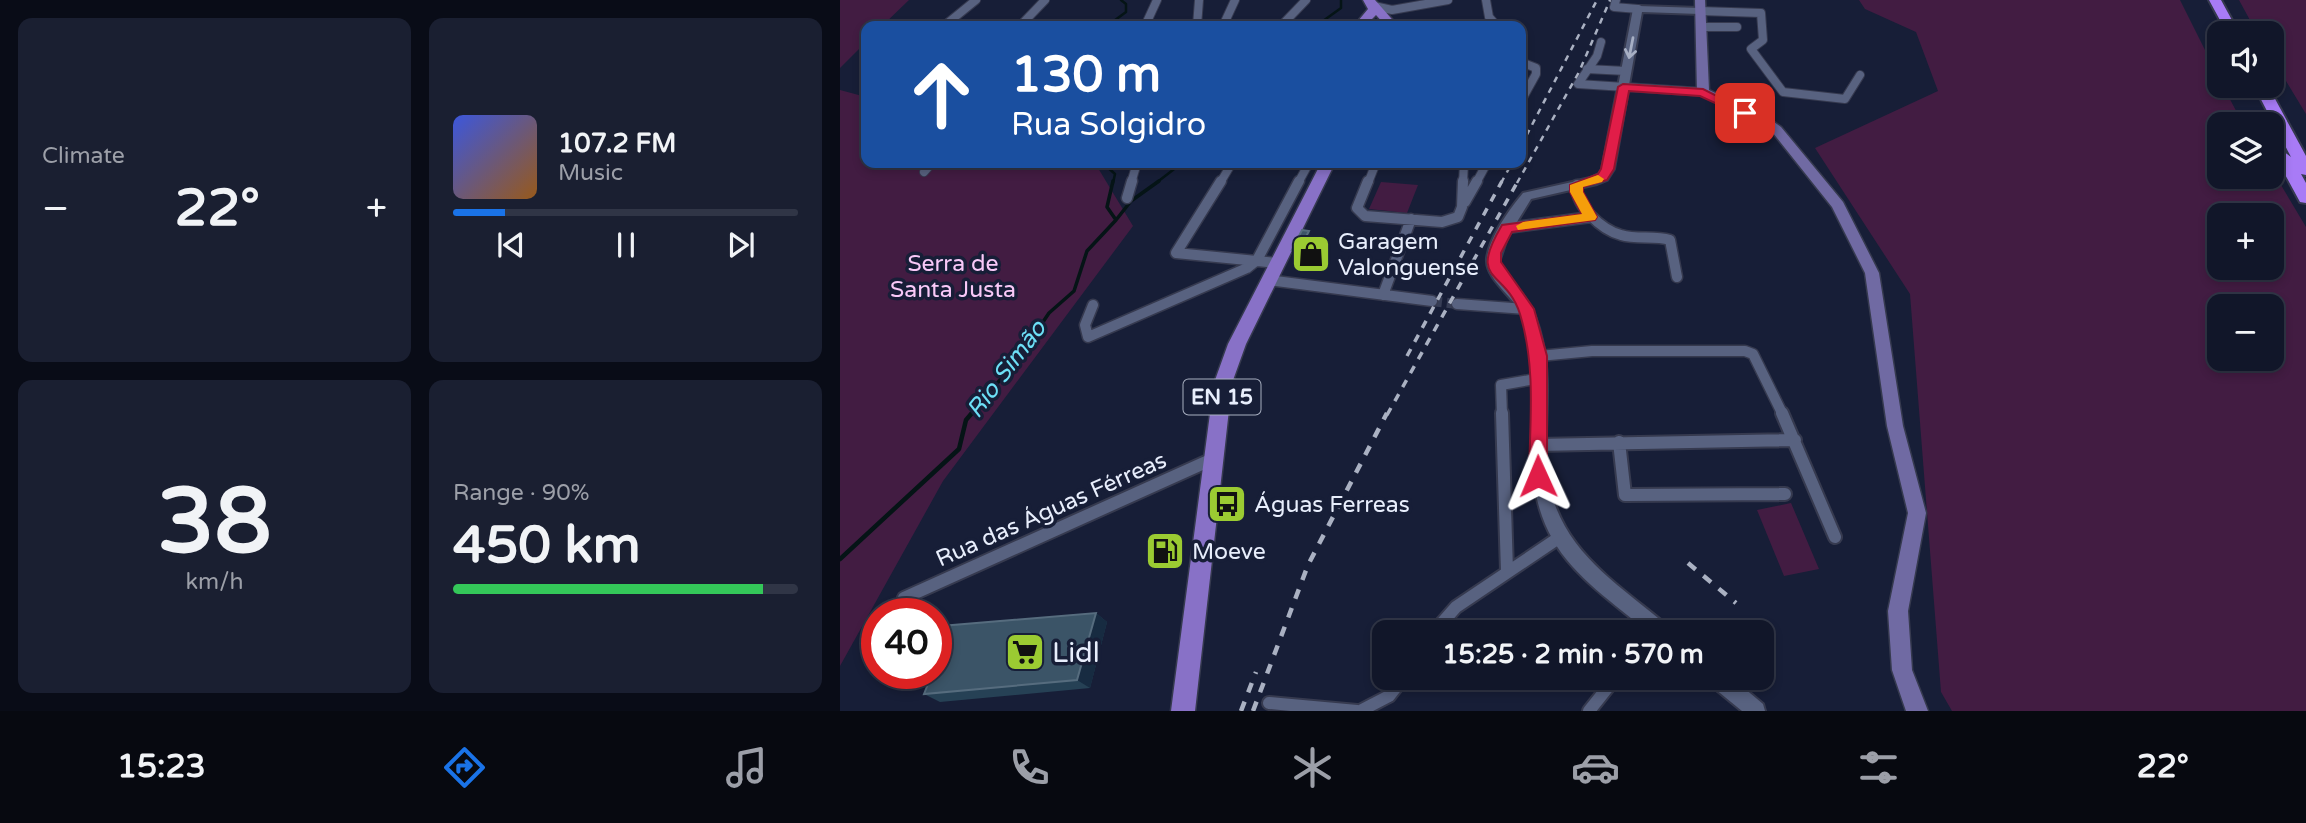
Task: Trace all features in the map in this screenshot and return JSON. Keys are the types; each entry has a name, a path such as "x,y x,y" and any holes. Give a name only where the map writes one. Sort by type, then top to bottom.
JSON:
{"highway":[{"path":"2203,0 2214,21"},
{"path":"2215,0 2226,21"},
{"path":"2267,98 2306,170"},
{"path":"2284,156 2306,198"}],"main road":[{"path":"1700,6 1703,92 1763,120 1777,130 1838,205 1872,273 1895,426 1917,513 1898,611 1902,670 1917,711"},
{"name":"EN 15","path":"1183,711 1203,532 1208,523 1228,365 1325,168"},
{"name":"EN 15","path":"1195,711 1211,532 1208,523"}],"street":[{"path":"950,21 976,0"},
{"path":"1025,21 1045,0"},
{"path":"1147,21 1157,0"},
{"path":"1197,21 1199,0"},
{"path":"1226,21 1236,0"},
{"path":"1286,21 1306,0"},
{"path":"1383,17 1448,0"},
{"path":"1486,0 1489,17 1493,21"},
{"path":"1616,0 1614,7 1638,9 1700,6 1761,13 1763,40 1752,46 1752,49 1783,92 1845,99 1860,75"},
{"path":"1638,9 1608,169 1603,177 1527,197 1494,253 1493,263 1526,309 1539,356 1541,378 1538,476 1546,507 1560,537 1575,556 1645,620"},
{"path":"1700,27 1737,27"},
{"path":"1601,41 1597,56 1578,84 1703,92"},
{"path":"1526,64 1536,68 1536,74 1526,92"},
{"path":"1587,69 1626,71"},
{"path":"924,172 928,168"},
{"path":"1127,198 1136,168"},
{"path":"1169,263 1229,168"},
{"path":"1093,305 1085,325 1088,337 1247,268 1257,260 1306,168"},
{"path":"1374,168 1357,208 1359,212 1365,216 1450,221 1458,217 1484,168"},
{"path":"1462,207 1464,168"},
{"path":"1577,185 1576,192 1591,217 1620,235 1670,240 1677,277"},
{"path":"1507,228 1591,217"},
{"path":"1383,295 1411,219"},
{"path":"1176,253 1277,263"},
{"path":"1268,280 1432,301"},
{"path":"1457,304 1526,309"},
{"path":"1539,356 1592,351 1745,351 1753,354 1795,440 1835,537"},
{"path":"1507,571 1501,385 1541,378"},
{"path":"1537,444 1795,440"},
{"path":"1619,442 1625,495 1785,494"},
{"name":"Rua das Águas Férreas","path":"904,598 1215,458"},
{"path":"1445,620 1456,607 1560,537"},
{"path":"1269,703 1358,711 1389,696 1394,690"},
{"path":"1589,711 1606,690"},
{"path":"1731,690 1756,711"}],"green space":[{"path":"840,0 909,0 887,21 861,21 861,47 840,68"},
{"path":"1859,0 2180,0 2207,54 2207,98 2229,98 2237,112 2207,112 2207,189 2283,189 2306,227 2306,711 1952,711 1941,692 1910,294 1815,148 1938,91 1916,32 1865,9"},
{"path":"2239,0 2306,0 2306,114 2284,78 2284,21 2250,21"},
{"name":"Serra de Santa Justa","path":"840,90 861,96 861,168 1098,168 1133,226 943,481 878,598 861,598 861,628 840,666"},
{"path":"1381,182 1418,185 1407,213 1369,209"},
{"path":"1791,503 1819,569 1784,576 1757,510"}],"building":[{"path":"1302,230 1309,231 1299,250 1292,250"},
{"name":"Lidl","path":"1096,613 1077,680 924,694 926,689 952,689 952,625"}],"waterway":[{"name":"Rio Simão","path":"1114,21 1126,12 1126,4 1121,0"},
{"path":"1323,21 1341,8 1341,0"},
{"name":"Rio Simão","path":"1108,168 1115,174 1113,183"},
{"path":"1156,183 1176,168"},
{"name":"Rio Simão","path":"1113,181 1107,207 1116,220"},
{"path":"1116,220 1131,201 1159,181"},
{"name":"Rio Simão","path":"970,415 1018,359 1049,313 1074,291 1087,251 1116,220"},
{"name":"Rio Simão","path":"840,559 959,449 966,420 972,413"}],"tunnel":[{"path":"1432,301 1457,304"}],"railway":[{"path":"1526,136 1597,0"},
{"path":"1526,167 1579,72 1610,0"},
{"path":"1501,183 1509,168"},
{"path":"1517,183 1525,168"},
{"path":"1407,356 1502,181"},
{"path":"1387,415 1518,181"},
{"path":"1253,711 1308,565 1387,413"},
{"path":"1688,563 1736,603"},
{"path":"1241,711 1256,672"}],"slow traffic":[{"path":"1523,226 1591,217 1576,192 1577,185 1598,179"}],"place":[{"name":"Garagem Valonguense","path":"1311,254"},
{"name":"Águas Ferreas","path":"1227,504"},
{"name":"Moeve","path":"1165,551"},
{"name":"Lidl","path":"1025,652"}],"route":[{"path":"1538,476 1541,378 1539,356 1526,309 1493,263 1494,253 1507,228 1591,217 1576,192 1577,185 1603,177 1608,169 1623,87 1703,92 1710,98 1745,113"}]}
